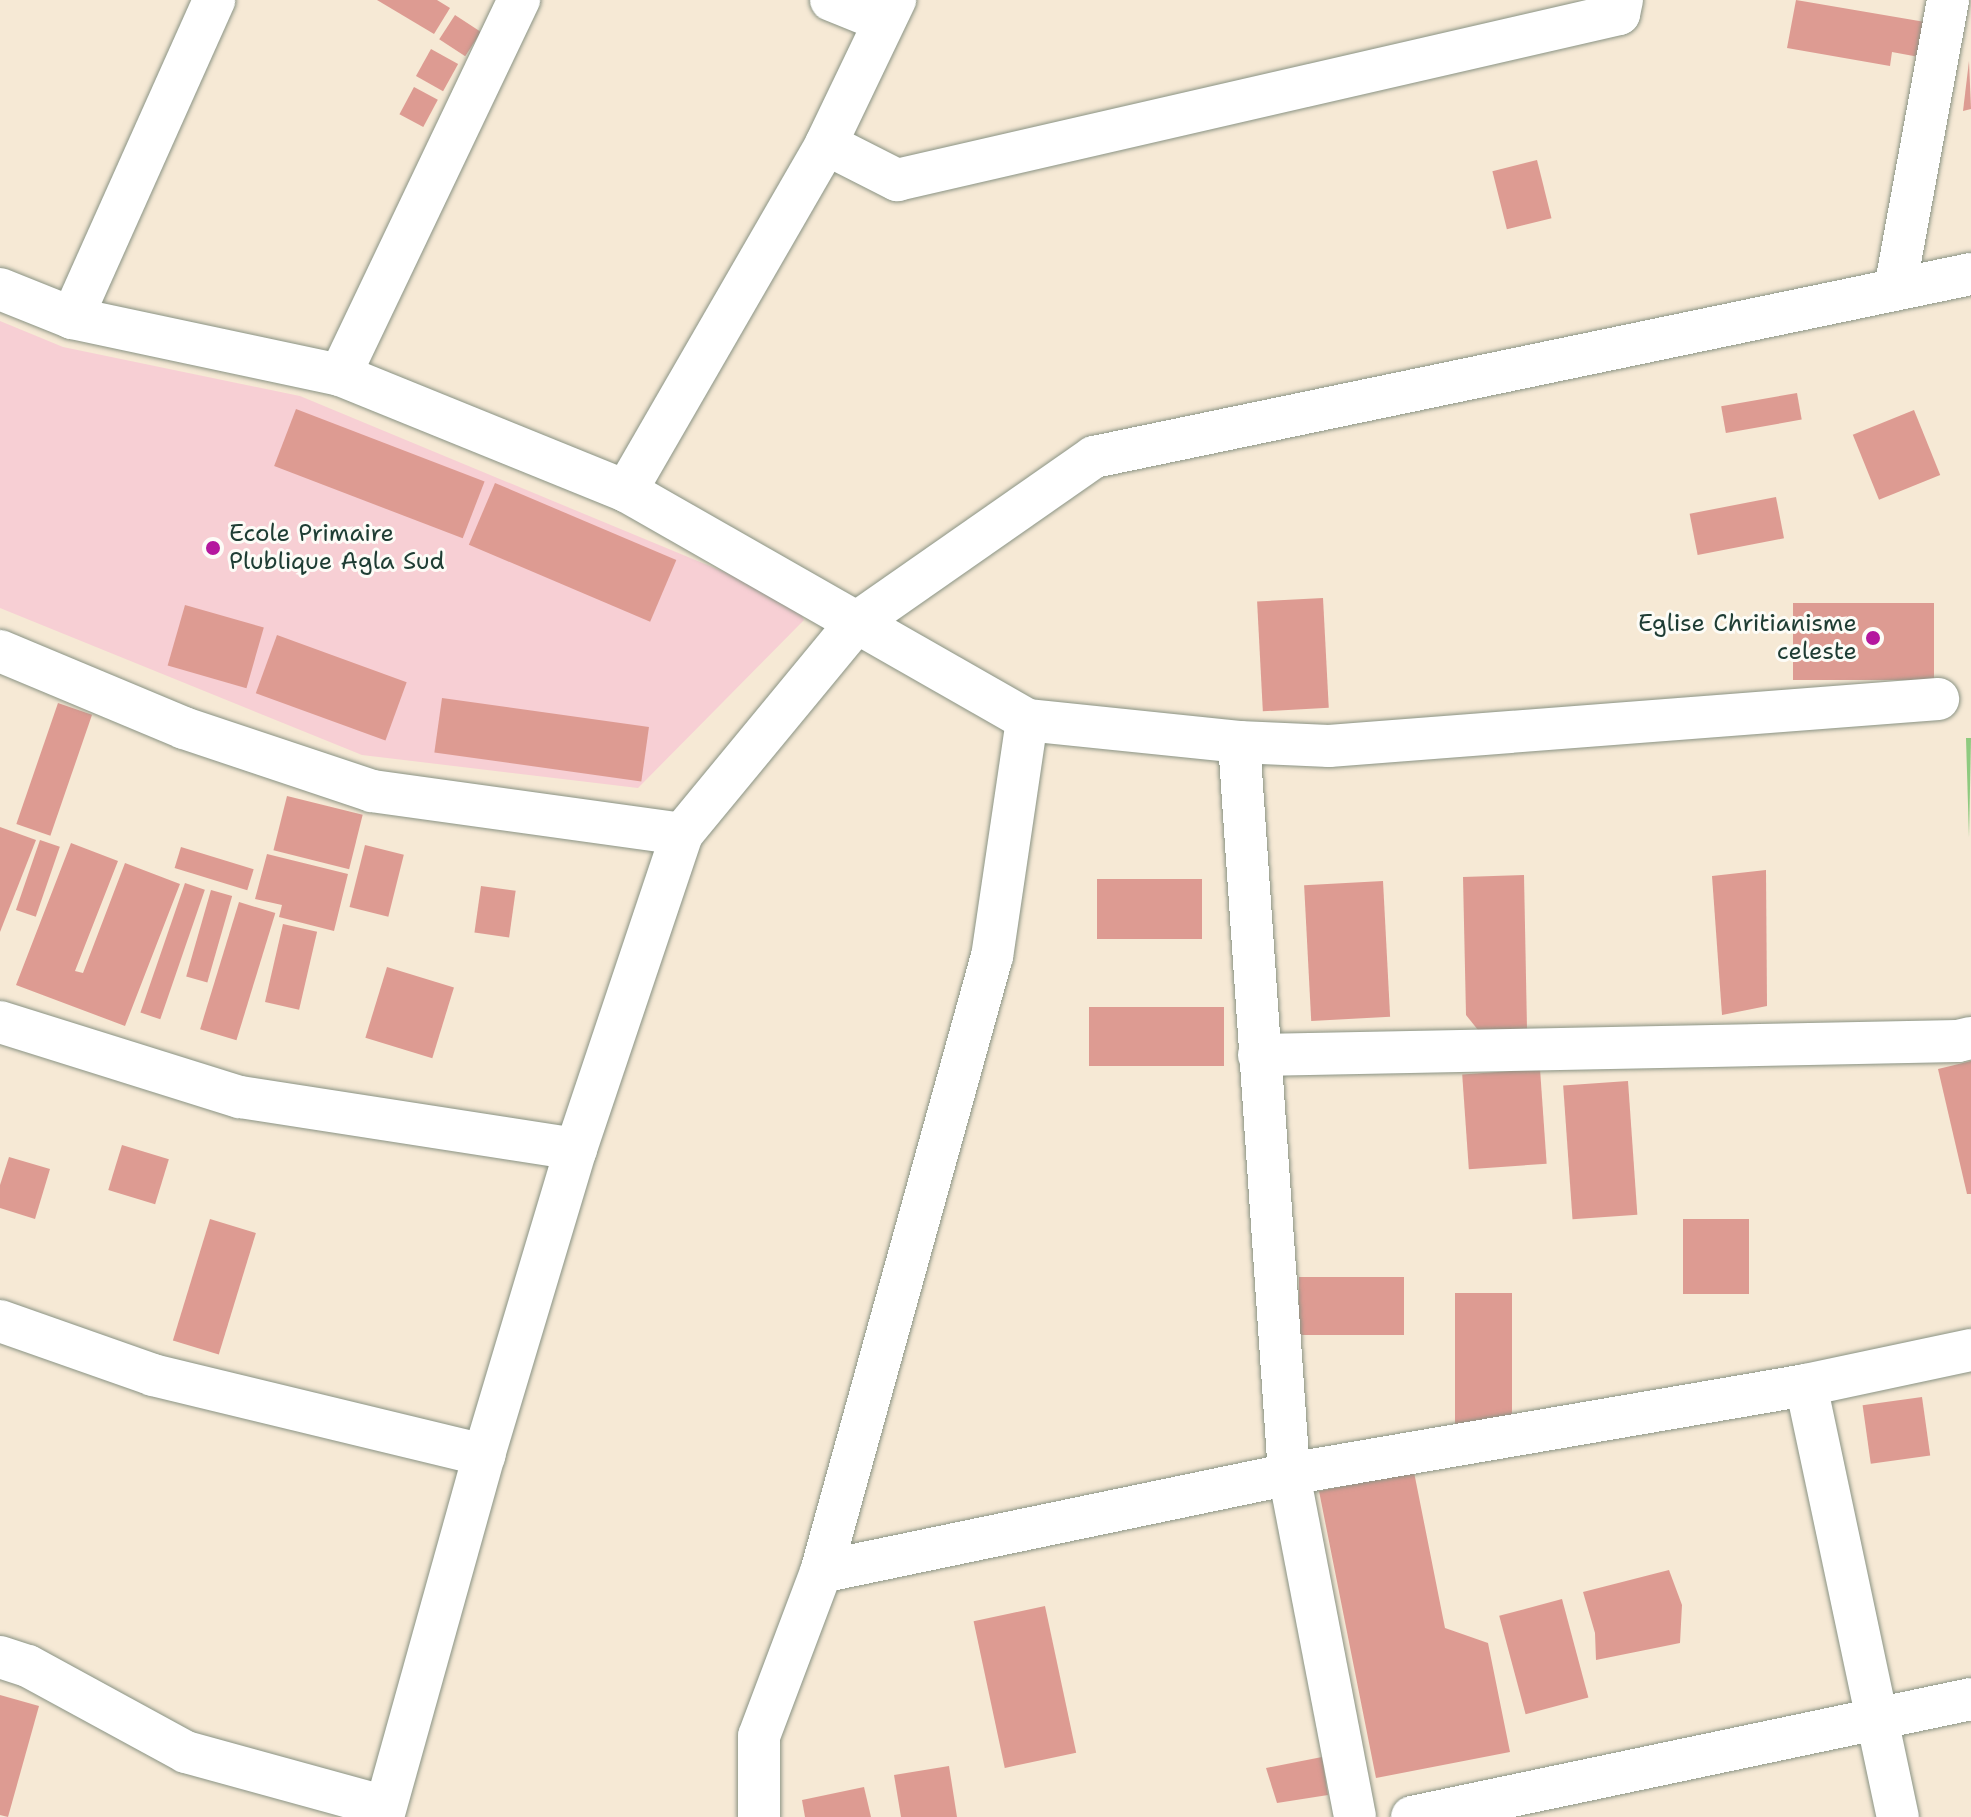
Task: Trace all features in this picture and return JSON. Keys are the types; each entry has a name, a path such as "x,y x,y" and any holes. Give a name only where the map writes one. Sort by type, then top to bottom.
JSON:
{"street":[{"path":"72,318 214,0"},
{"path":"340,375 519,0"},
{"path":"626,491 826,144 889,11 831,0"},
{"path":"826,144 897,180 1619,14 1622,0"},
{"path":"1895,289 1948,0"},
{"path":"0,1657 28,1666 186,1752 384,1812 484,1455 576,1149 682,834 856,623 1094,457 1971,274"},
{"path":"0,289 72,318 340,375 626,491 1027,720 1239,742 1329,746 1938,699"},
{"path":"0,651 184,728 372,791 682,834"},
{"path":"759,1817 759,1736 821,1572 992,956 1027,720"},
{"path":"1239,742 1289,1474 1355,1817"},
{"path":"0,1022 240,1097 576,1149"},
{"path":"1259,1055 1958,1041 1971,1038"},
{"path":"0,1321 153,1375 484,1455"},
{"path":"821,1572 1289,1474 1806,1385 1971,1350"},
{"path":"1806,1385 1898,1817"},
{"path":"1412,1817 1971,1699"}],"shaded area":[{"path":"0,321 63,347 300,396 794,601 804,620 638,788 362,755 0,608"}],"green space":[{"path":"1966,738 1971,738 1969,838"}],"building":[{"path":"377,0 437,0 450,8 434,34"},
{"path":"1796,0 1925,22 1919,57 1892,52 1890,66 1787,48"},
{"path":"455,15 481,32 465,56 439,39"},
{"path":"431,49 458,64 443,91 416,76"},
{"path":"1969,61 1971,109 1963,111"},
{"path":"414,87 438,100 423,127 399,114"},
{"path":"1537,160 1552,218 1507,229 1492,171"},
{"path":"1797,393 1802,420 1726,433 1721,406"},
{"path":"296,409 485,481 463,538 274,466"},
{"path":"1914,410 1940,475 1879,500 1853,435"},
{"path":"495,483 676,560 650,622 469,545"},
{"path":"1776,497 1784,538 1698,555 1690,514"},
{"path":"1323,598 1329,708 1263,711 1257,601"},
{"path":"1793,603 1934,603 1934,680 1793,680"},
{"path":"185,605 264,628 246,688 168,666"},
{"path":"277,635 407,682 385,740 256,693"},
{"path":"442,698 649,727 641,782 434,752"},
{"path":"58,703 92,715 50,836 16,824"},
{"path":"287,796 363,815 349,869 273,850"},
{"path":"0,827 36,840 0,932"},
{"path":"40,840 60,847 36,917 16,910"},
{"path":"71,843 118,861 75,971 83,973 125,863 180,884 125,1026 16,985"},
{"path":"365,845 404,855 388,917 350,907"},
{"path":"181,847 254,869 247,890 175,868"},
{"path":"267,854 348,874 334,931 279,917 282,905 255,899"},
{"path":"1766,870 1767,1006 1722,1015 1712,876"},
{"path":"1524,875 1527,1029 1478,1030 1466,1015 1463,877"},
{"path":"1097,879 1202,879 1202,939 1097,939"},
{"path":"1383,881 1390,1017 1311,1021 1304,885"},
{"path":"185,883 205,890 160,1019 140,1013"},
{"path":"481,886 516,891 509,937 474,933"},
{"path":"211,890 232,896 207,983 186,977"},
{"path":"239,902 275,913 236,1040 200,1029"},
{"path":"283,924 317,932 299,1010 265,1002"},
{"path":"387,967 454,987 432,1058 365,1038"},
{"path":"1089,1007 1224,1007 1224,1066 1089,1066"},
{"path":"1971,1061 1971,1194 1967,1194 1938,1069"},
{"path":"1540,1069 1547,1164 1469,1169 1462,1074"},
{"path":"1628,1081 1637,1215 1573,1219 1563,1086"},
{"path":"122,1145 169,1159 155,1204 108,1190"},
{"path":"9,1157 50,1169 35,1219 0,1208 0,1185"},
{"path":"210,1219 256,1233 219,1354 173,1340"},
{"path":"1683,1219 1749,1219 1749,1294 1683,1294"},
{"path":"1299,1277 1404,1277 1404,1335 1299,1335"},
{"path":"1455,1293 1512,1293 1512,1441 1455,1441"},
{"path":"1922,1397 1930,1455 1871,1464 1863,1405"},
{"path":"1414,1472 1445,1628 1488,1643 1510,1752 1376,1778 1319,1491"},
{"path":"1669,1570 1682,1605 1680,1643 1596,1660 1595,1633 1583,1592"},
{"path":"1562,1599 1588,1698 1526,1714 1499,1616"},
{"path":"1045,1606 1076,1753 1005,1768 974,1621"},
{"path":"0,1695 39,1706 8,1817 0,1815"},
{"path":"1322,1757 1328,1795 1277,1803 1266,1768"},
{"path":"949,1766 957,1817 901,1817 894,1775"},
{"path":"864,1787 871,1817 805,1817 802,1800"}],"place":[{"name":"Ecole Primaire Plublique Agla Sud","path":"213,548"},
{"name":"Eglise Chritianisme celeste","path":"1873,638"}]}
